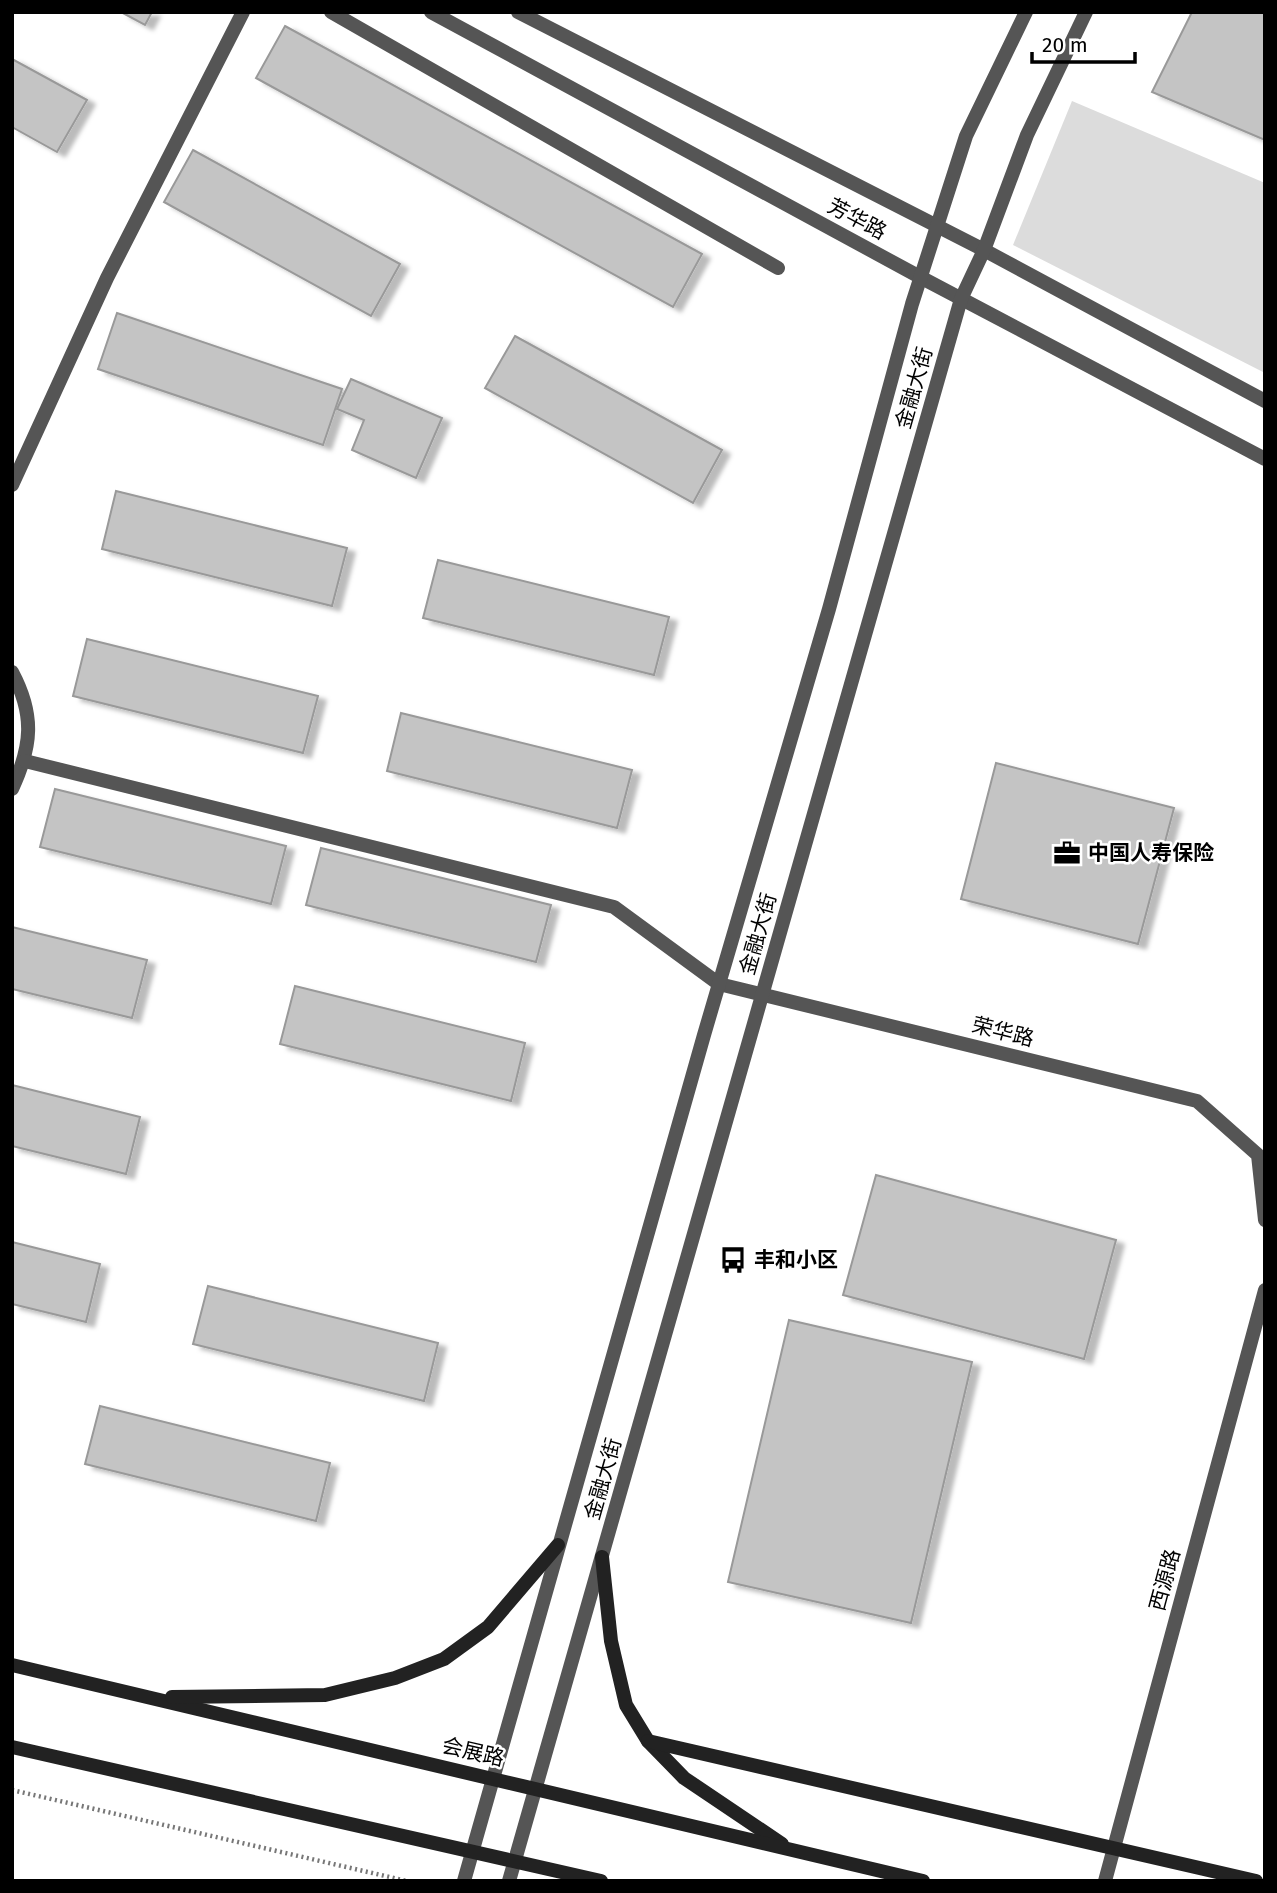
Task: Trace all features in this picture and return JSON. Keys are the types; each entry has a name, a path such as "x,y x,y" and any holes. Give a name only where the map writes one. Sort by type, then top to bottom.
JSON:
{"main road":[{"path":"149,1697 325,1695 395,1678 444,1659 488,1627 558,1545"},
{"path":"602,1557 611,1641 624,1696 648,1741 684,1778 789,1849"},
{"name":"会展路","path":"12,1665 923,1881"},
{"path":"648,1741 1256,1881"},
{"path":"12,1747 601,1881"}],"street":[{"path":"12,485 107,278 243,12"},
{"path":"331,12 778,268"},
{"name":"芳华路","path":"430,12 961,299 1265,459"},
{"name":"芳华路","path":"518,12 937,225 1265,401"},
{"name":"金融大街","path":"464,1881 558,1545 825,622 920,277 966,136 1026,12"},
{"name":"金融大街","path":"509,1881 961,299 984,250 1027,135 1086,12"},
{"path":"12,672 23,691 29,726 25,761 12,789"},
{"path":"25,761 614,907 719,984"},
{"name":"荣华路","path":"719,984 1198,1101 1258,1155 1265,1220"},
{"name":"西源路","path":"1105,1881 1265,1290"}],"path":[{"path":"12,1790 407,1881"}],"shaded area":[{"path":"1072,101 1265,183 1265,373 1013,245"}],"building":[{"path":"121,12 152,12 145,25"},
{"path":"1192,12 1265,12 1265,140 1152,92"},
{"path":"285,26 702,254 673,307 256,78"},
{"path":"12,59 87,100 57,152 12,127"},
{"path":"193,150 400,264 371,316 164,202"},
{"path":"117,313 342,389 323,445 98,369"},
{"path":"515,336 722,450 693,503 485,388"},
{"path":"351,379 442,418 416,478 352,450 364,420 337,409"},
{"path":"116,491 347,548 332,606 102,549"},
{"path":"438,560 669,617 654,675 423,618"},
{"path":"87,639 318,696 303,753 73,696"},
{"path":"401,713 632,770 617,828 387,771"},
{"name":"中国人寿保险","path":"996,763 1174,808 1138,944 961,899"},
{"path":"55,789 286,846 271,904 40,847"},
{"path":"321,848 551,905 536,962 306,905"},
{"path":"12,927 147,960 132,1018 12,989"},
{"path":"295,986 525,1043 511,1101 280,1044"},
{"path":"12,1085 140,1117 126,1174 12,1146"},
{"path":"876,1175 1116,1240 1084,1359 843,1295"},
{"path":"12,1242 100,1264 86,1322 12,1304"},
{"path":"208,1286 438,1343 424,1401 193,1344"},
{"path":"789,1320 972,1362 911,1623 728,1582"},
{"path":"100,1406 330,1463 316,1521 85,1464"}],"place":[{"name":"中国人寿保险","path":"1067,853"},
{"name":"丰和小区","path":"733,1260"}]}
